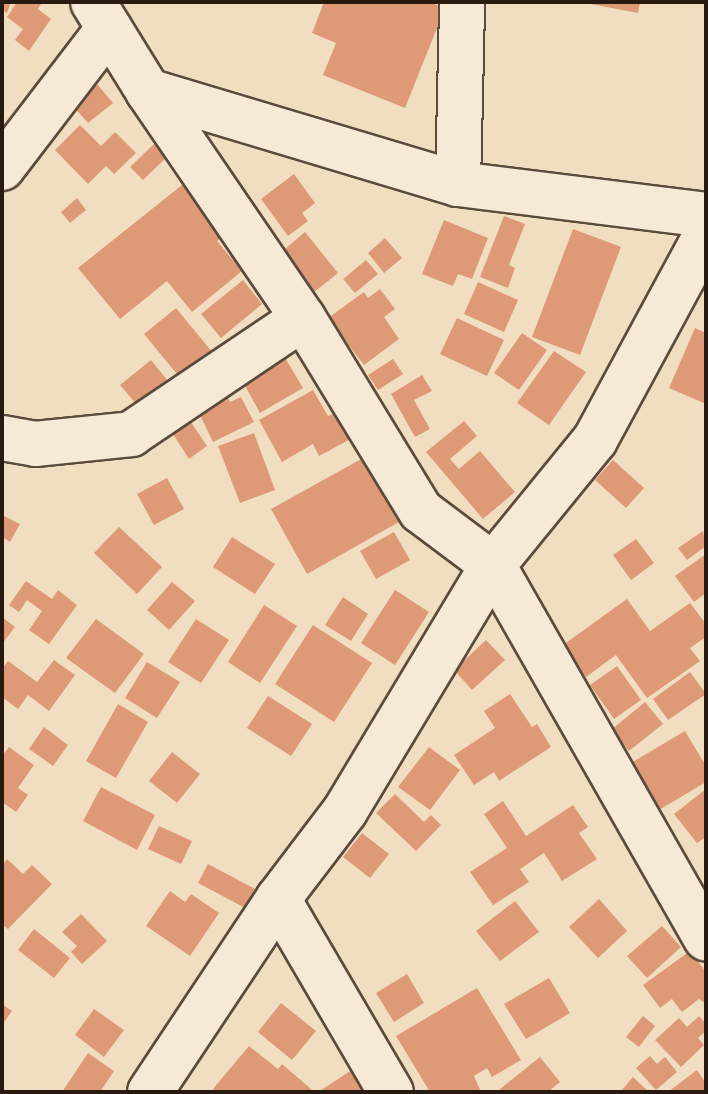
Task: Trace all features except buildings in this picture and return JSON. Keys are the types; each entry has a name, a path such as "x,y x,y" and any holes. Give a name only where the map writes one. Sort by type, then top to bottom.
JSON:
{"street":[{"path":"458,184 462,2"},
{"path":"2,168 101,15 148,91 303,318 421,511 493,565 706,938"},
{"path":"148,91 458,184 706,215"},
{"path":"150,1092 278,899 345,811 493,565 595,440 706,235"},
{"path":"2,438 35,444 131,434 303,318"},
{"path":"278,899 391,1092"}]}
